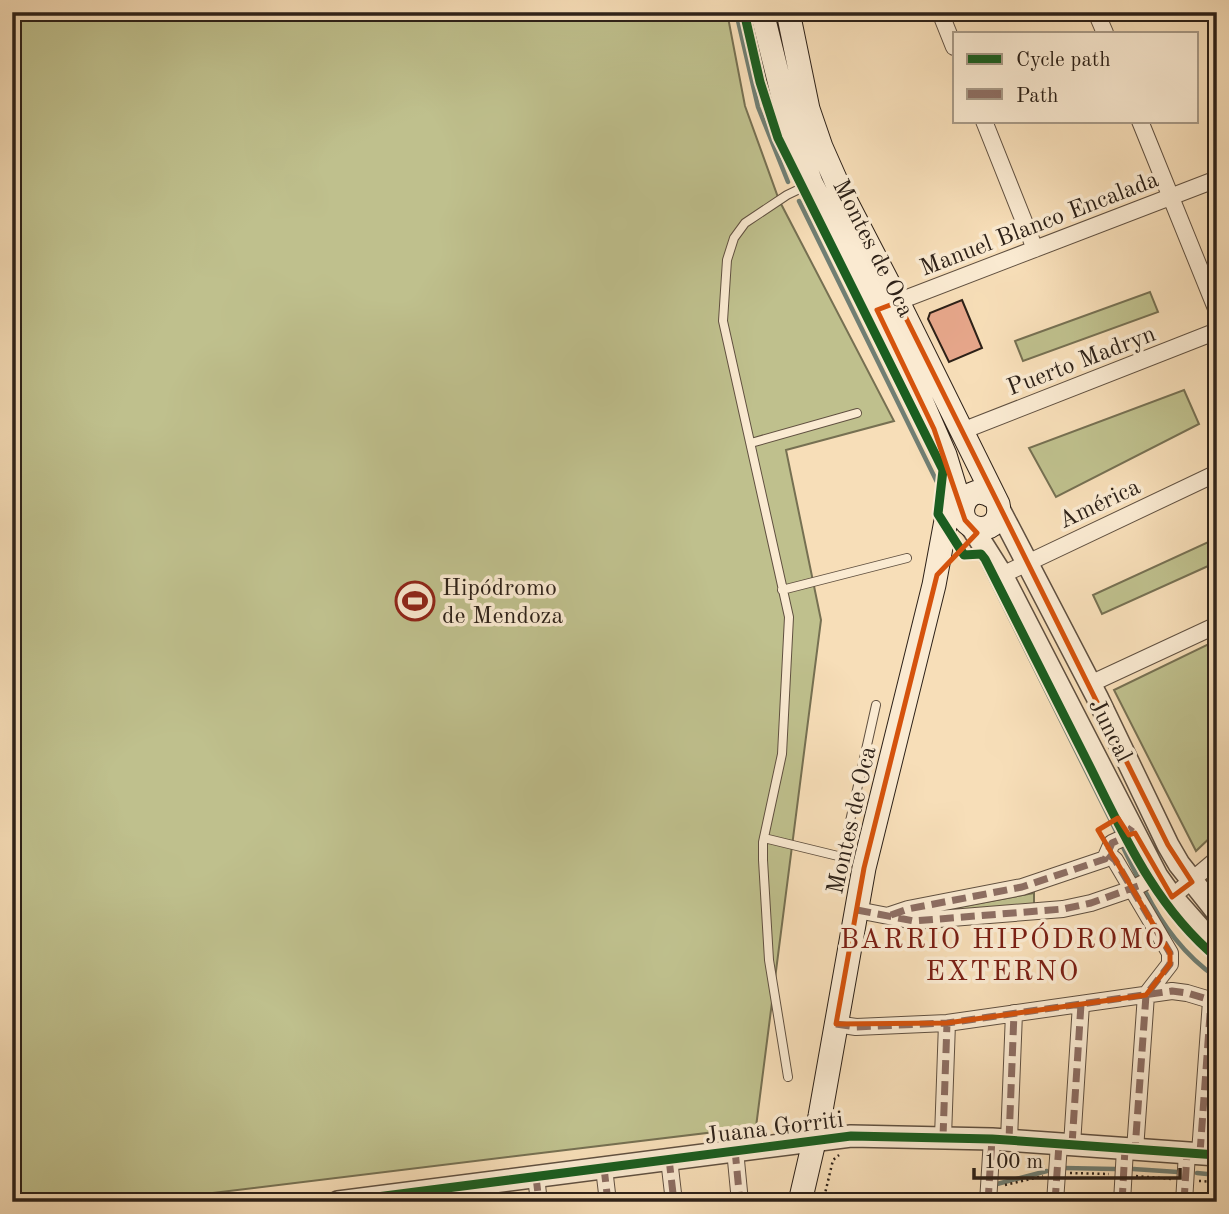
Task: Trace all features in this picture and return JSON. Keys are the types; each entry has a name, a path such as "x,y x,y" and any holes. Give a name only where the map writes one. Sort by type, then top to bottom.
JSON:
{"main road":[{"name":"Montes de Oca","path":"762,12 790,125 811,183 962,431 996,502"},
{"name":"Montes de Oca","path":"788,12 807,110 888,306 911,377 971,518 967,541 958,547 937,575"},
{"path":"978,492 996,502 995,521 971,518 978,492"},
{"name":"Montes de Oca","path":"800,1202 816,1141 864,868 937,575 947,515 971,518"}],"street":[{"path":"940,12 953,44"},
{"path":"1096,12 1105,32"},
{"path":"984,122 1035,249"},
{"path":"1140,122 1171,197 1211,281 1217,311"},
{"name":"Manuel Blanco Encalada","path":"888,306 1217,180"},
{"name":"Puerto Madryn","path":"962,431 1217,331"},
{"name":"América","path":"1002,575 1217,473"},
{"name":"Juncal","path":"996,502 1090,684 1168,845 1192,882 1217,912"},
{"name":"Juncal","path":"971,518 1157,876 1217,948"},
{"path":"1090,684 1217,625"},
{"path":"888,916 908,909 1022,887 1105,859 1112,843 1125,837 1132,827"},
{"path":"1108,854 1115,860 1170,953 1170,964 1146,995 1122,1202"},
{"path":"1172,897 1217,859"},
{"path":"857,910 914,921 1063,909 1132,889 1157,876"},
{"path":"836,1024 856,1027 947,1023 1172,991 1214,1002 1201,1154 1185,1180 1184,1202"},
{"path":"1055,1202 1057,1174 1065,1144 1081,1004"},
{"path":"989,1195 1001,1139 1014,1013"},
{"path":"943,1137 947,1023"},
{"name":"Juana Gorriti","path":"339,1202 474,1193 536,1177 851,1136 1001,1139 1201,1154"},
{"path":"735,1150 740,1202"},
{"path":"669,1159 674,1202"},
{"path":"604,1168 608,1202"},
{"path":"536,1177 539,1202"}],"lane":[{"path":"788,1077 769,960 763,860 764,838 782,754 789,617 723,321 727,260 734,238 745,222 811,183"},
{"path":"751,443 857,413"},
{"path":"782,590 907,558"},
{"path":"764,838 842,857 876,705"}],"path":[{"path":"823,1202 833,1160 841,1154"},
{"path":"989,1195 1057,1174 1081,1171 1217,1182"}],"highlighted area":[{"path":"898,302 1168,845 1192,882 1172,897 1135,833 1129,835 1118,818 1098,830 1170,953 1170,964 1146,995 947,1023 836,1024 864,868 937,575 977,533 965,520 934,429 877,310"}],"green space":[{"name":"Hipódromo de Mendoza","path":"12,12 727,12 745,106 779,200 894,421 786,450 821,620 756,1127 138,1202 12,1202"},
{"path":"1150,292 1158,312 1023,361 1015,341"},
{"path":"1184,390 1199,424 1056,497 1029,448"},
{"path":"1217,538 1217,562 1102,614 1093,595"},
{"path":"1217,640 1217,831 1196,851 1114,690"},
{"path":"1034,893 1034,904 926,913"},
{"path":"847,1194 912,1197 912,1202 845,1202"}],"building":[{"path":"962,300 982,348 949,362 928,319 930,313"}],"waterway":[{"path":"736,12 758,107 788,182"},
{"path":"799,201 937,482"},
{"path":"984,566 1118,835"},
{"path":"1122,845 1140,882"},
{"path":"1145,891 1175,939 1194,960 1217,978"},
{"path":"1064,1168 1115,1169"},
{"path":"1133,1169 1178,1172"},
{"path":"997,1184 1047,1171"},
{"path":"1197,1173 1217,1175"},
{"path":"968,1202 980,1194"}],"marked path":[{"path":"891,915 908,909 1022,887 1105,859 1112,843 1125,837 1132,827"},
{"path":"1108,854 1115,860 1170,953 1170,964 1146,995 1135,1150"},
{"path":"857,910 914,921 1063,909 1091,903 1138,886"},
{"path":"836,1024 856,1027 947,1023 1172,991 1217,1002"},
{"path":"1200,1153 1211,1001"},
{"path":"1072,1145 1081,1004"},
{"path":"1009,1140 1014,1013"},
{"path":"943,1137 947,1023"},
{"path":"988,1202 992,1139"},
{"path":"1055,1202 1059,1144"},
{"path":"1122,1202 1125,1149"},
{"path":"735,1150 740,1202"},
{"path":"1184,1202 1187,1153"},
{"path":"669,1159 674,1202"},
{"path":"604,1168 608,1202"},
{"path":"536,1177 539,1202"}],"cycle path":[{"path":"744,12 760,82 778,138 943,470 938,514 964,555 981,554 985,559 1140,864 1174,914 1217,958"},
{"path":"338,1202 851,1136 992,1139 1217,1155"}],"place":[{"name":"Hipódromo de Mendoza","path":"415,601"}],"district":[{"name":"BARRIO HIPÓDROMO EXTERNO","path":"1003,954"}]}
